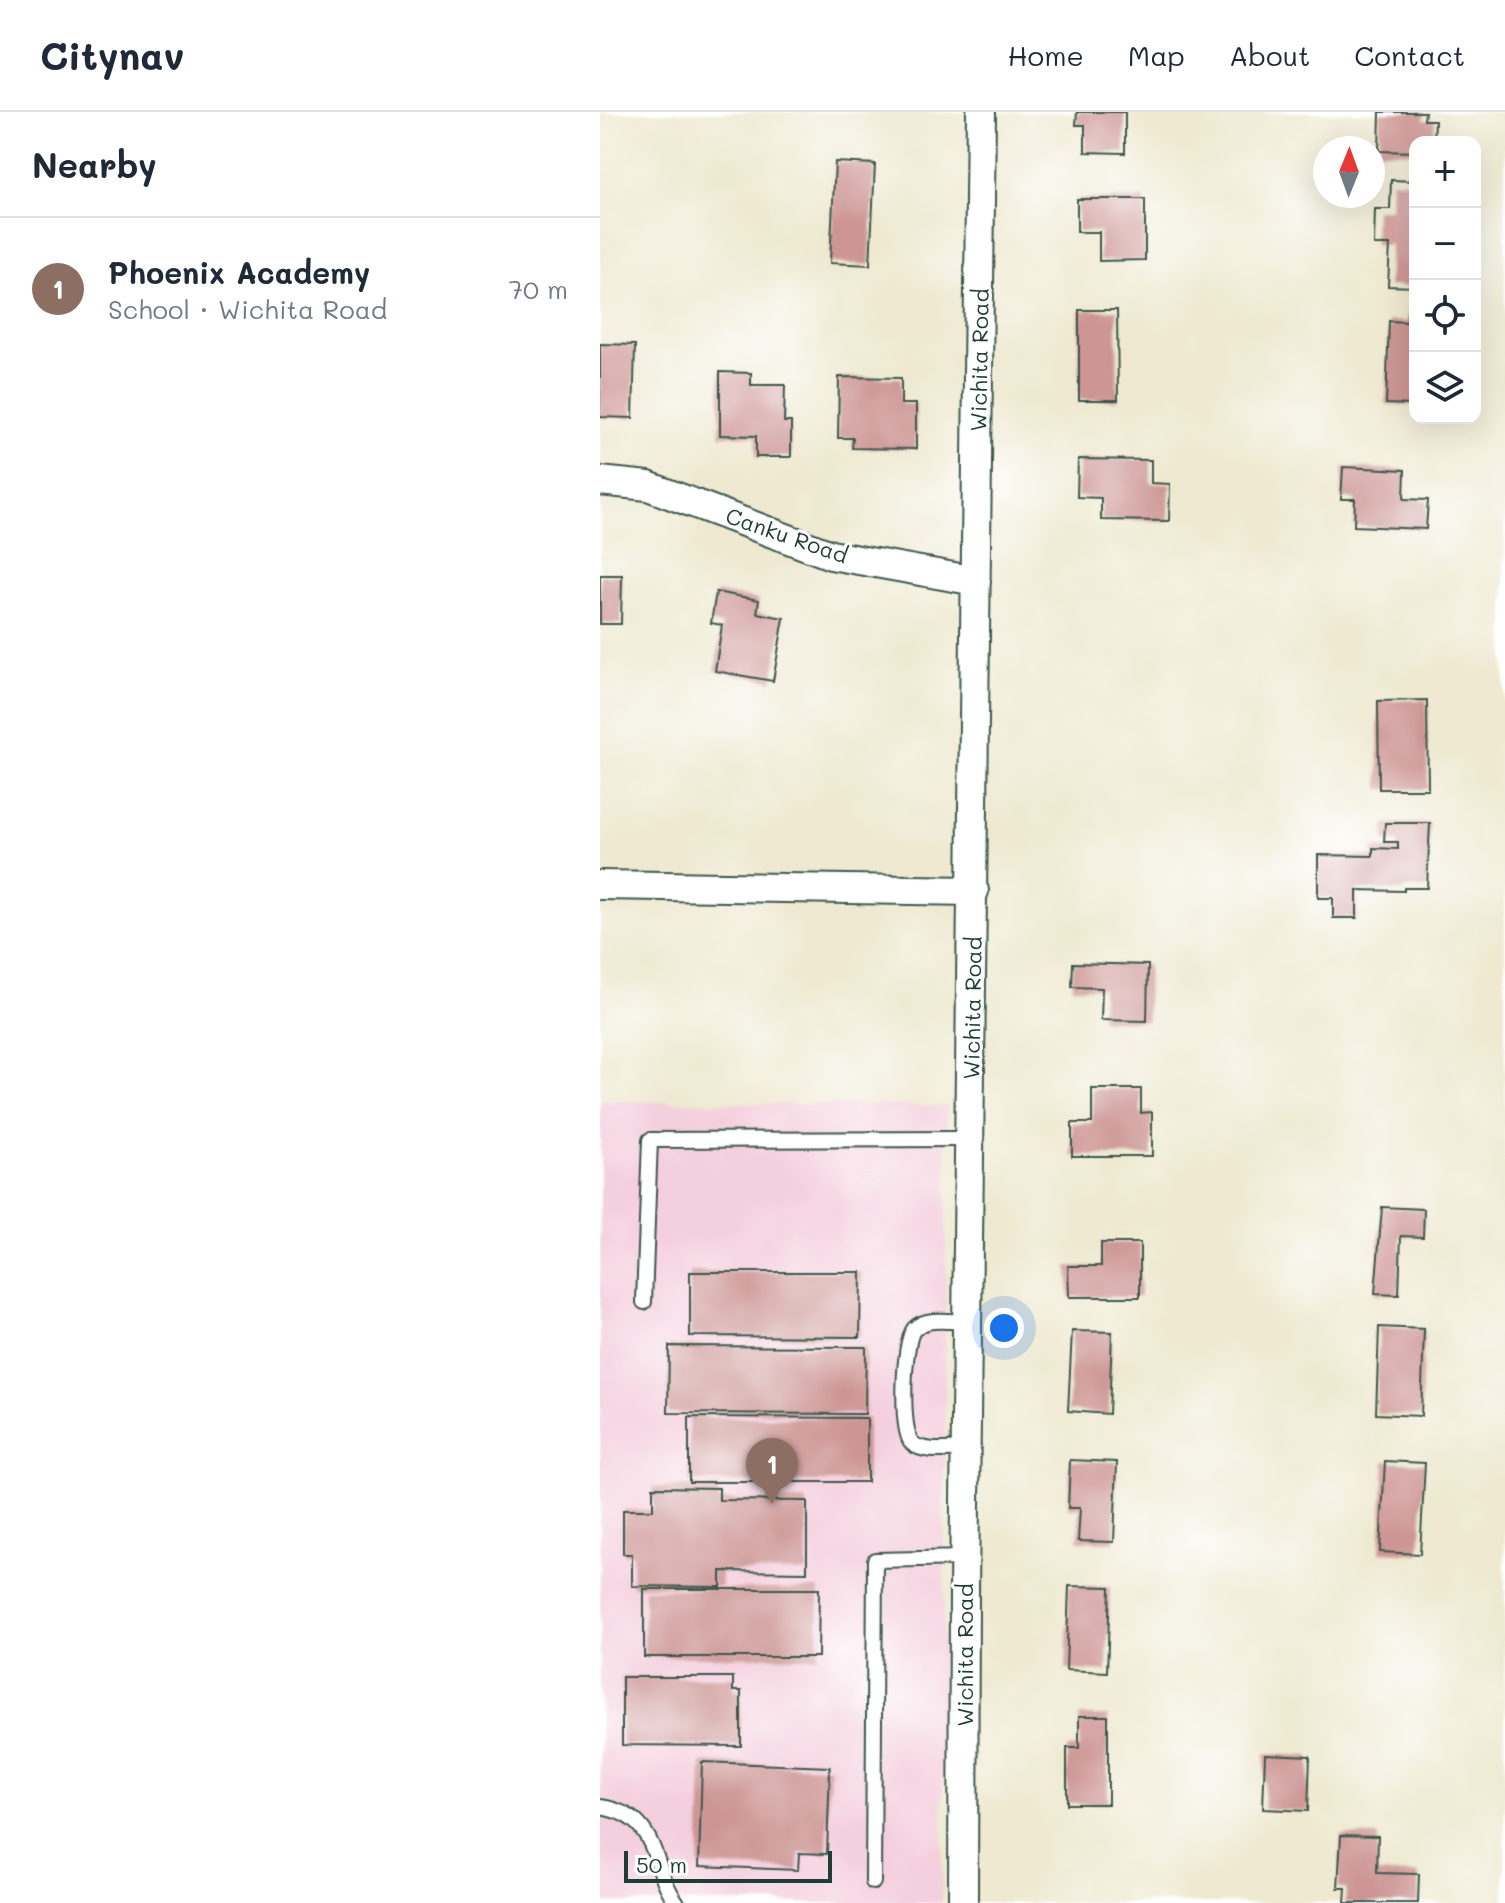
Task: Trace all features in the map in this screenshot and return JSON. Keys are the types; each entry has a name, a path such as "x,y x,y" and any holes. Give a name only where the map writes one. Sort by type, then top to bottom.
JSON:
{"street":[{"name":"Wichita Road","path":"963,1903 981,112"},
{"name":"Canku Road","path":"600,481 648,486 831,555 976,581"},
{"path":"600,885 974,891"}],"lane":[{"path":"644,1302 650,1140 970,1139"},
{"path":"966,1449 922,1449 910,1442 905,1419 908,1343 914,1329 926,1321 968,1322"},
{"path":"873,1882 875,1560 965,1558"},
{"path":"600,1807 629,1817 649,1836 677,1903"}],"shaded area":[{"path":"600,1101 947,1106 942,1903 600,1903"}],"building":[{"path":"1077,112 1125,112 1125,153 1085,152 1085,125 1076,125"},
{"path":"1380,112 1425,112 1424,120 1435,120 1434,136 1409,136 1409,152 1385,151 1385,136 1379,136"},
{"path":"835,162 875,164 870,265 830,263"},
{"path":"1391,180 1409,181 1409,287 1388,286 1390,245 1374,245 1375,209 1390,209"},
{"path":"1077,199 1145,199 1145,260 1099,261 1099,232 1077,232"},
{"path":"1079,310 1117,310 1118,400 1079,400"},
{"path":"1408,310 1409,405 1386,404 1389,321 1407,322"},
{"path":"600,344 635,345 633,418 600,417"},
{"path":"720,372 751,373 751,385 785,385 784,422 791,422 791,457 756,457 756,436 720,435"},
{"path":"839,377 901,378 901,404 916,404 916,449 852,448 853,438 838,438"},
{"path":"1078,459 1151,460 1151,483 1170,484 1169,521 1101,520 1101,498 1077,497"},
{"path":"1343,467 1405,470 1404,499 1428,500 1426,529 1354,526 1355,499 1341,499"},
{"path":"600,575 622,575 621,624 600,624"},
{"path":"716,592 759,600 757,613 784,618 773,681 715,671 722,625 711,623"},
{"path":"1427,700 1428,789 1379,789 1378,701"},
{"path":"1385,823 1430,823 1427,888 1357,890 1357,918 1333,918 1333,898 1318,898 1318,855 1373,856 1373,848 1398,849 1398,842 1384,842"},
{"path":"1073,963 1148,965 1147,1021 1101,1020 1102,988 1072,987"},
{"path":"1092,1089 1141,1089 1141,1113 1152,1112 1152,1156 1072,1156 1072,1123 1092,1123"},
{"path":"1382,1207 1424,1209 1423,1237 1401,1236 1399,1295 1375,1294"},
{"path":"1101,1243 1140,1243 1140,1297 1069,1297 1068,1266 1101,1266"},
{"path":"690,1272 861,1272 860,1337 690,1336"},
{"path":"1379,1327 1424,1329 1421,1416 1376,1414"},
{"path":"1072,1331 1112,1332 1109,1414 1068,1411"},
{"path":"669,1346 866,1347 865,1414 668,1413"},
{"path":"689,1417 867,1418 867,1482 689,1482"},
{"path":"1070,1460 1117,1462 1114,1542 1078,1541 1080,1508 1068,1508"},
{"path":"1385,1461 1425,1463 1420,1554 1380,1552"},
{"path":"653,1487 719,1488 719,1500 807,1501 807,1572 721,1571 721,1587 632,1586 632,1554 623,1554 623,1510 653,1510"},
{"path":"1069,1586 1110,1587 1107,1672 1066,1670"},
{"path":"644,1589 819,1589 818,1657 644,1657"},
{"path":"622,1677 733,1677 733,1691 741,1691 741,1746 622,1745"},
{"path":"1079,1716 1108,1716 1108,1804 1067,1804 1067,1748 1079,1748"},
{"path":"1265,1754 1310,1756 1308,1811 1263,1809"},
{"path":"702,1762 830,1767 827,1854 799,1853 798,1870 699,1866"},
{"path":"1341,1835 1378,1836 1377,1873 1419,1874 1418,1903 1345,1903 1346,1888 1338,1888"}],"place":[{"name":"Phoenix Academy","path":"772,1504"}]}
